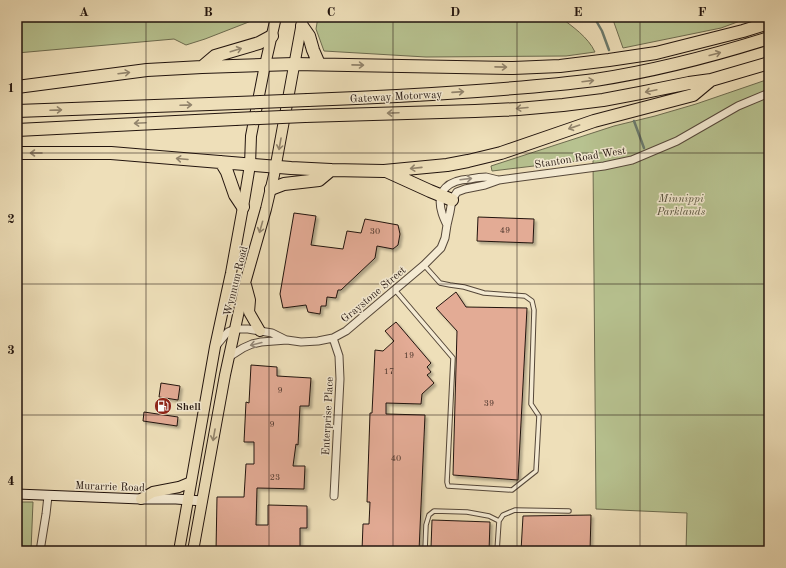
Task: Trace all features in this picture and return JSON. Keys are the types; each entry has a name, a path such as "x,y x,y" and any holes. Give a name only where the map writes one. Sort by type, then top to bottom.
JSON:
{"highway":[{"path":"302,21 319,64"},
{"path":"17,87 147,70 202,66 319,64 513,68 560,66 656,53 744,31 769,23"},
{"path":"202,66 215,56 259,43 272,36"},
{"name":"Gateway Motorway","path":"17,111 414,96 562,84 596,80 684,62 769,38"},
{"name":"Gateway Motorway","path":"17,130 304,116 518,109 603,100 711,80 769,63"},
{"path":"17,153 111,154 276,167 384,171 468,161 501,153 594,120 693,95 711,80"},
{"path":"221,162 227,172 235,195 243,207"},
{"path":"270,189 284,184 319,180 331,170"},
{"path":"384,171 446,198"}],"main road":[{"name":"Wynnum Road","path":"179,551 215,347 243,207 250,165 252,136 265,65 276,17"},
{"name":"Wynnum Road","path":"192,551 229,357 245,283 276,167 302,21"},
{"path":"245,283 250,300 249,312 260,331"},
{"path":"141,499 153,492 181,486 191,482"}],"street":[{"name":"Stanton Road West","path":"499,180 485,177 458,180 446,187 446,198 461,190 485,185 499,180 604,166 632,160 677,141 738,106 769,93"},
{"name":"Graystone Street","path":"229,357 243,348 261,342 287,340 310,342 333,338 339,335 395,290 436,254 444,243 450,212 446,198 441,202 442,213 447,225"},
{"name":"Graystone Street","path":"235,329 248,329 272,333 287,340"},
{"path":"215,347 225,335 235,329"},
{"name":"Enterprise Place","path":"333,338 339,356 340,379 334,496"},
{"name":"Murarrie Road","path":"17,494 202,501"},
{"path":"40,551 48,496"}],"lane":[{"path":"395,290 453,358 448,486 512,490 536,471 539,416 531,404 534,310 532,301 525,296 484,293 464,286 440,283 424,265"},
{"path":"497,551 499,521 503,515 515,510 569,511"},
{"path":"426,551 426,525 429,515 434,511 467,512 489,516 499,521"}],"green space":[{"path":"17,17 259,18 186,45 174,39 17,53"},
{"path":"318,17 560,17 584,37 595,52 566,56 426,57 324,51 316,29"},
{"path":"612,17 751,17 721,28 623,48"},
{"name":"Minnippi Parklands","path":"769,79 769,551 686,551 687,513 596,509 593,159 492,171 491,166 614,126 696,104"},
{"path":"17,502 33,502 31,551 17,551"}],"building":[{"path":"294,213 316,216 311,245 343,249 347,231 361,233 365,219 398,225 400,234 398,245 393,249 377,246 375,258 341,290 338,290 336,298 327,297 326,306 321,306 320,314 308,312 306,305 283,308 280,294"},
{"path":"478,217 534,219 533,243 477,241"},
{"path":"456,292 466,307 527,308 518,480 453,475 457,331 436,308"},
{"path":"396,322 431,363 427,367 431,372 427,375 434,383 422,394 421,404 386,403 386,414 425,415 419,551 362,551 363,524 369,524 370,502 367,502 370,413 372,413 375,350 383,351 394,341 385,331"},
{"path":"251,365 277,367 277,376 311,378 309,406 300,406 298,445 296,444 293,466 305,466 304,489 257,488 256,525 268,525 268,505 307,506 307,528 300,528 300,551 216,551 217,497 244,497 246,464 254,464 254,442 244,442 246,402 249,403"},
{"path":"161,383 180,386 178,400 159,397"},
{"path":"144,412 178,417 177,426 143,421"},
{"path":"591,515 590,551 521,551 523,516"},
{"path":"432,520 490,522 489,551 437,551 437,548 431,548"}],"waterway":[{"path":"594,17 602,31 609,50"},
{"path":"634,121 644,148"}],"place":[{"name":"Shell","path":"163,406"}]}
